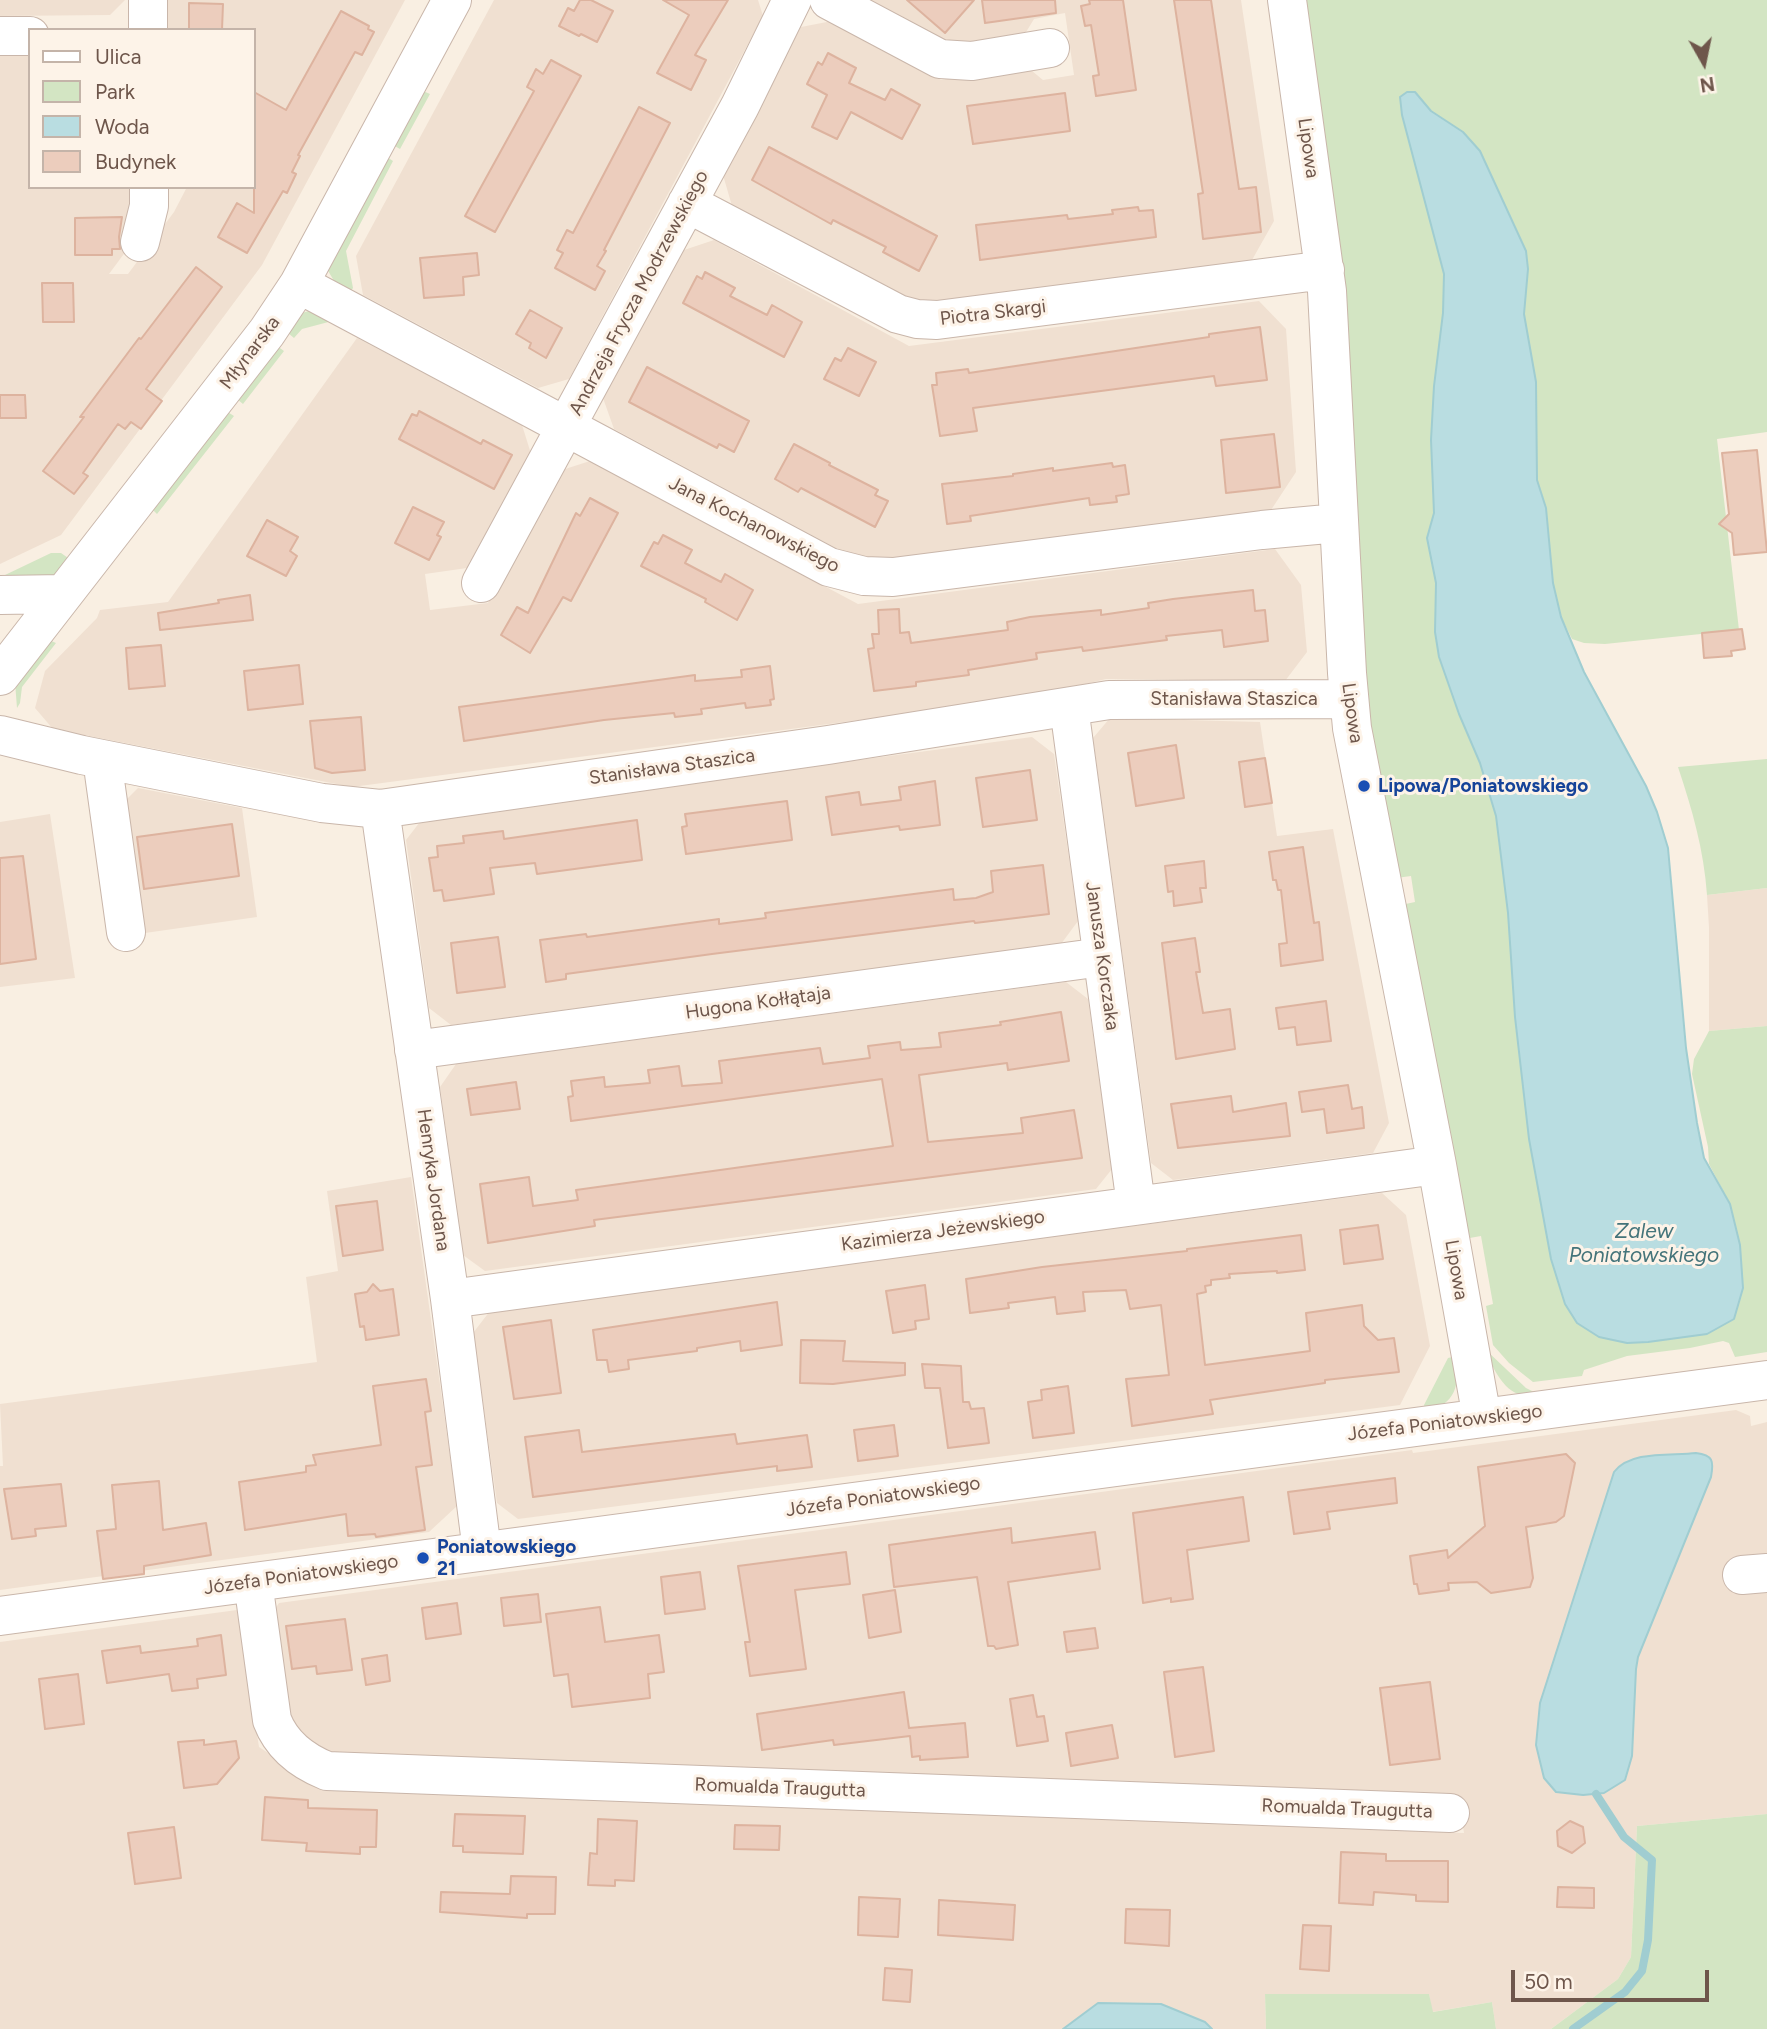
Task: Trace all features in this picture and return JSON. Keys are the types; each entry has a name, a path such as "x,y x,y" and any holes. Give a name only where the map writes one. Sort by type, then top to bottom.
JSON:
{"street":[{"path":"148,0 148,28"},
{"name":"Młynarska","path":"6,650 63,594 268,332 299,284 452,0"},
{"name":"Andrzeja Frycza Modrzewskiego","path":"481,583 740,106 792,0"},
{"path":"829,0 940,59 971,61 1050,48"},
{"name":"Lipowa","path":"1287,0 1325,270 1352,728 1437,1165 1482,1418"},
{"path":"0,36 28,36"},
{"path":"140,242 149,206 149,189"},
{"name":"Piotra Skargi","path":"687,203 898,314 917,319 937,320 1325,270"},
{"name":"Jana Kochanowskiego","path":"299,284 829,567 864,576 893,577 1262,530 1338,523"},
{"path":"0,595 63,594"},
{"name":"Stanisława Staszica","path":"0,735 102,759 321,803 380,809 828,745 1109,700 1349,699"},
{"name":"Janusza Korczaka","path":"1069,707 1136,1205"},
{"path":"102,759 126,932"},
{"name":"Henryka Jordana","path":"380,809 450,1299 482,1551"},
{"name":"Hugona Kołłątaja","path":"414,1050 1102,957"},
{"name":"Kazimierza Jeżewskiego","path":"450,1299 1437,1165"},
{"name":"Józefa Poniatowskiego","path":"0,1616 1767,1380"},
{"name":"Romualda Traugutta","path":"253,1582 272,1720 277,1734 297,1755 327,1771 1450,1813"}],"shaded area":[{"path":"0,0 125,0 110,15 0,16"},
{"path":"168,0 405,0 262,265 61,535 0,564 0,55 28,55 28,189 129,189 129,247 109,274 128,274 174,212 186,189 256,189 256,28 168,28"},
{"path":"494,0 758,0 763,16 569,379 538,388 363,295 356,256"},
{"path":"855,0 1241,0 1274,221 1252,260 916,304 732,206 723,175 801,27 832,21 941,80 1026,66 1043,80 1074,75 1065,13 1034,19 1023,37 945,49"},
{"path":"714,240 909,346 1259,301 1286,329 1296,472 1271,510 866,564 614,429 603,398 681,251"},
{"path":"357,338 522,425 532,457 474,567 425,574 430,610 488,603 559,471 590,461 858,604 1275,549 1301,585 1307,652 1285,681 1106,679 1033,697 352,787 53,729 35,708 45,671 97,618 100,610 168,602"},
{"path":"1110,718 1260,722 1277,836 1333,829 1389,1123 1373,1153 1173,1180 1151,1163 1093,738"},
{"path":"1032,737 1054,754 1078,921 1061,944 451,1025 429,1008 406,840 423,818"},
{"path":"138,788 242,808 257,917 138,934 122,804"},
{"path":"50,814 75,978 0,987 0,822"},
{"path":"1767,888 1767,1026 1709,1031 1707,895"},
{"path":"1066,982 1088,999 1112,1169 1096,1189 485,1271 463,1255 440,1087 456,1064"},
{"path":"411,1177 457,1506 429,1532 0,1590 0,1466 3,1466 0,1404 317,1362 306,1277 338,1271 327,1191"},
{"path":"1382,1193 1406,1215 1430,1346 1400,1405 518,1519 497,1503 473,1333 490,1311"},
{"path":"1736,1410 1750,1416 1751,1426 1767,1422 1767,1814 1637,1826 1631,1957 1618,1979 1551,2029 1496,2029 1492,2002 1432,2012 1429,1994 1265,1994 1266,2029 0,2029 0,1642 237,1610 259,1747 322,1788 1464,1833 1459,1800 327,1754 288,1727 271,1615 279,1603 1412,1450 1413,1453"}],"green space":[{"path":"1301,0 1767,0 1767,432 1717,439 1739,630 1605,644 1584,643 1572,639 1561,617 1553,583 1546,508 1537,480 1536,382 1524,314 1528,269 1526,250 1480,151 1463,132 1431,111 1415,92 1402,115 1444,274 1431,440 1434,513 1427,538 1435,569 1435,632 1439,657 1480,763 1496,816 1529,1139 1551,1259 1627,1343 1707,1334 1730,1204 1709,1164 1708,1147 1692,1074 1694,1059 1709,1031 1767,1026 1767,1352 1735,1357 1729,1343 1723,1341 1627,1356 1584,1370 1582,1376 1533,1382 1509,1363 1493,1345 1486,1306 1493,1304 1481,1236 1464,1239 1401,905 1415,902 1411,876 1396,878 1368,728"},
{"path":"423,91 430,94 400,149 393,145"},
{"path":"387,157 393,161 346,251 353,288 348,295 337,286 327,269"},
{"path":"312,310 336,320 302,329 294,338 288,333 302,313"},
{"path":"277,346 284,351 243,404 237,399"},
{"path":"226,411 234,416 157,514 151,508"},
{"path":"51,553 61,553 71,560 57,575 5,577 5,575"},
{"path":"49,640 56,643 22,687 17,708 15,682"},
{"path":"1767,759 1767,888 1707,895 1697,830 1678,767"},
{"path":"1486,1350 1526,1388 1536,1393 1526,1395 1510,1390 1493,1367"},
{"path":"1457,1356 1454,1392 1444,1404 1425,1412 1424,1405 1448,1358"},
{"path":"1767,1814 1767,2029 1551,2029 1618,1979 1631,1957 1637,1826"},
{"path":"1265,1994 1429,1994 1433,2012 1492,2002 1496,2029 1266,2029"}],"water":[{"name":"Zalew Poniatowskiego","path":"1407,92 1415,92 1431,111 1463,132 1480,151 1526,251 1528,269 1524,314 1536,382 1537,480 1546,508 1553,583 1561,617 1584,672 1646,786 1668,848 1686,1048 1697,1123 1704,1158 1730,1204 1740,1245 1743,1288 1734,1319 1707,1334 1627,1343 1599,1337 1577,1323 1565,1304 1551,1259 1529,1139 1496,816 1480,763 1439,657 1435,632 1436,583 1427,538 1434,513 1431,440 1444,274 1402,115 1400,97"},
{"path":"1696,1453 1706,1455 1711,1460 1711,1477 1638,1657 1632,1756 1625,1780 1604,1793 1583,1795 1556,1792 1544,1778 1536,1745 1540,1703 1614,1472 1630,1460 1641,1457"},
{"path":"1098,2003 1161,2004 1205,2022 1212,2029 1063,2029"}],"building":[{"path":"580,0 591,0 613,11 597,42 559,26 568,8 574,11"},
{"path":"663,0 728,0 695,55 706,60 691,90 657,73 689,15"},
{"path":"907,0 974,0 945,33"},
{"path":"982,0 1055,0 1056,13 985,23"},
{"path":"1089,0 1123,0 1136,90 1096,96 1093,76 1099,75 1091,25 1085,26 1081,6 1090,4"},
{"path":"1174,0 1211,0 1239,189 1256,187 1261,232 1203,239 1198,194 1203,193"},
{"path":"189,3 223,4 222,28 189,28"},
{"path":"341,11 369,26 368,29 374,32 362,55 355,52 298,155 300,156 292,172 296,174 287,193 283,191 247,253 218,237 237,203 254,213 256,93 286,110"},
{"path":"828,53 856,68 849,83 885,100 891,89 920,105 902,139 851,112 837,139 812,127 827,95 807,84 818,62 822,65"},
{"path":"551,60 581,76 495,232 465,216 534,91 527,87 536,69 543,74"},
{"path":"1065,93 1070,131 973,144 967,106"},
{"path":"639,107 670,123 604,250 606,251 597,266 605,271 595,290 555,268 563,253 557,250 567,230 573,233"},
{"path":"769,147 937,236 919,271 883,252 886,247 833,220 831,224 752,180"},
{"path":"1138,207 1139,211 1153,210 1156,237 980,260 976,225 1067,215 1068,219 1113,214 1112,210"},
{"path":"122,217 120,249 112,249 112,255 75,255 75,218"},
{"path":"477,253 479,275 463,277 464,295 424,298 420,258"},
{"path":"196,267 222,287 146,389 162,401 141,429 131,422 125,429 118,424 83,473 88,476 74,494 43,471 139,338 141,339"},
{"path":"705,272 735,288 730,296 767,315 772,305 802,322 784,357 683,303 697,276 702,279"},
{"path":"42,283 73,283 74,322 43,322"},
{"path":"530,310 562,328 546,358 529,348 531,343 516,334"},
{"path":"1260,327 1267,380 1216,386 1214,376 973,408 977,431 940,436 932,385 937,385 936,373 968,369 969,373"},
{"path":"848,348 876,362 859,396 824,379 835,358 841,361"},
{"path":"647,367 749,421 734,452 719,444 717,448 629,402"},
{"path":"0,395 25,395 26,418 0,418"},
{"path":"419,411 481,444 483,440 512,455 494,489 399,439 412,414 417,416"},
{"path":"1274,434 1280,487 1226,493 1221,440"},
{"path":"794,444 878,490 875,495 888,501 875,527 801,488 798,492 775,479"},
{"path":"1757,450 1767,552 1734,555 1732,533 1719,524 1729,514 1722,453"},
{"path":"1112,463 1113,467 1125,465 1129,494 1116,496 1117,502 1090,505 1089,498 970,516 971,521 947,524 942,484 1013,476 1053,468 1053,471"},
{"path":"590,498 618,513 571,601 563,597 530,653 501,635 517,607 528,613 576,513 580,516"},
{"path":"413,507 444,522 437,535 441,537 429,560 395,543"},
{"path":"267,520 298,537 290,551 297,556 286,576 247,556"},
{"path":"663,535 692,550 685,563 721,582 725,574 753,590 737,620 705,602 706,599 641,566 654,542 658,544"},
{"path":"1253,590 1255,611 1265,610 1268,641 1224,647 1222,630 1166,636 1167,640 1083,651 1082,647 1036,653 1037,659 968,670 969,675 874,691 868,649 874,648 872,634 879,634 878,610 899,609 900,633 909,632 911,643 1008,630 1007,622 1030,617 1101,610 1101,615 1149,608 1148,603"},
{"path":"250,595 253,620 160,630 158,613"},
{"path":"1742,629 1745,649 1731,651 1732,656 1704,658 1702,633"},
{"path":"161,645 165,686 129,689 126,648"},
{"path":"299,665 303,704 248,710 244,671"},
{"path":"770,666 774,699 770,700 771,705 746,708 745,703 701,709 702,714 675,717 674,713 604,720 464,741 459,707 695,675 695,681 742,677 741,670"},
{"path":"361,717 365,770 332,773 315,768 310,721"},
{"path":"1176,745 1184,798 1136,806 1128,753"},
{"path":"1265,758 1272,803 1245,807 1239,762"},
{"path":"1030,770 1037,820 983,827 976,778"},
{"path":"935,781 940,825 900,830 899,826 832,835 826,797 859,792 861,805 901,800 899,787"},
{"path":"787,801 792,840 686,854 682,827 687,826 685,814"},
{"path":"637,820 642,860 537,874 535,863 490,868 494,894 444,901 442,890 434,891 429,858 438,857 437,846 464,843 463,836 503,831 504,839"},
{"path":"232,824 239,876 144,889 137,837"},
{"path":"1303,847 1314,923 1319,922 1323,960 1281,966 1279,944 1287,943 1281,890 1278,890 1276,880 1273,880 1269,852"},
{"path":"23,856 36,959 0,964 0,858"},
{"path":"1204,861 1206,888 1200,888 1202,902 1174,906 1173,891 1168,892 1165,866"},
{"path":"1043,865 1049,914 712,954 566,974 566,979 546,982 540,940 586,934 587,937 719,919 719,924 766,918 765,913 953,889 954,900 976,898 993,892 991,871"},
{"path":"498,937 505,987 457,993 451,943"},
{"path":"1195,938 1200,972 1196,972 1203,1013 1230,1009 1235,1049 1176,1059 1162,943"},
{"path":"1326,1001 1331,1041 1297,1045 1295,1027 1279,1029 1276,1008"},
{"path":"1061,1012 1069,1061 1008,1070 1007,1063 919,1075 928,1142 1023,1133 1021,1118 1074,1110 1082,1158 594,1220 595,1226 488,1243 480,1184 529,1177 533,1206 578,1200 576,1190 893,1146 882,1079 571,1121 568,1097 573,1096 571,1081 604,1077 605,1087 650,1083 648,1070 679,1066 682,1086 722,1083 719,1061 820,1048 823,1064 870,1058 868,1046 900,1042 901,1050 941,1047 939,1033 1001,1025 1000,1022"},
{"path":"516,1082 520,1109 471,1115 467,1089"},
{"path":"1348,1085 1352,1109 1362,1107 1364,1128 1327,1133 1324,1109 1302,1112 1299,1092"},
{"path":"1231,1096 1233,1112 1286,1103 1290,1136 1178,1148 1171,1104"},
{"path":"377,1201 383,1250 343,1256 336,1206"},
{"path":"1378,1225 1383,1259 1344,1264 1340,1230"},
{"path":"1301,1235 1305,1270 1229,1274 1230,1278 1211,1280 1211,1285 1205,1286 1206,1292 1197,1294 1205,1365 1310,1351 1306,1313 1362,1305 1364,1326 1378,1340 1394,1338 1399,1372 1325,1380 1325,1383 1210,1400 1213,1414 1132,1426 1126,1379 1169,1375 1161,1305 1130,1309 1126,1290 1083,1292 1085,1311 1057,1314 1055,1297 1008,1303 1009,1308 970,1313 966,1279"},
{"path":"373,1284 380,1291 393,1289 399,1335 366,1340 364,1326 360,1327 355,1294 367,1292"},
{"path":"925,1285 929,1319 915,1321 916,1329 893,1333 886,1291"},
{"path":"777,1302 782,1345 741,1351 740,1341 697,1348 697,1351 628,1360 629,1369 609,1372 607,1360 597,1360 593,1330"},
{"path":"551,1320 561,1393 514,1399 503,1327"},
{"path":"801,1340 845,1341 843,1361 905,1363 905,1375 833,1384 800,1383"},
{"path":"922,1364 961,1366 963,1402 969,1402 971,1409 984,1408 989,1443 948,1448 940,1388 925,1388"},
{"path":"426,1379 431,1411 425,1412 432,1465 416,1467 425,1530 376,1537 375,1534 348,1536 346,1514 245,1530 239,1482 306,1472 306,1466 316,1465 313,1455 381,1445 373,1386"},
{"path":"1068,1386 1074,1433 1033,1438 1028,1402 1042,1400 1041,1390"},
{"path":"894,1425 898,1456 858,1461 854,1430"},
{"path":"579,1430 582,1452 735,1434 737,1444 807,1435 812,1467 777,1471 777,1466 533,1497 525,1437"},
{"path":"1566,1454 1575,1463 1564,1516 1556,1522 1526,1527 1533,1578 1530,1587 1491,1593 1477,1582 1448,1583 1449,1590 1419,1594 1417,1584 1414,1584 1410,1556 1447,1550 1448,1558 1485,1526 1478,1467"},
{"path":"1395,1478 1397,1503 1327,1512 1330,1529 1294,1534 1288,1492"},
{"path":"159,1481 163,1530 206,1523 211,1555 144,1566 144,1574 103,1579 97,1531 116,1529 112,1485"},
{"path":"61,1484 66,1526 35,1529 36,1536 12,1539 4,1489"},
{"path":"1243,1497 1249,1541 1187,1550 1193,1599 1171,1602 1171,1598 1143,1603 1133,1513"},
{"path":"1011,1528 1012,1543 1095,1532 1100,1569 1008,1582 1018,1645 996,1649 994,1646 988,1646 977,1577 894,1587 889,1545"},
{"path":"846,1552 850,1584 795,1590 806,1669 750,1676 745,1642 750,1642 738,1566"},
{"path":"700,1572 705,1609 665,1614 661,1577"},
{"path":"895,1590 901,1632 869,1638 863,1595"},
{"path":"538,1594 541,1622 504,1626 501,1598"},
{"path":"457,1603 461,1634 426,1639 422,1608"},
{"path":"600,1607 605,1642 659,1635 664,1672 648,1674 650,1698 572,1707 568,1674 554,1676 546,1614"},
{"path":"345,1619 352,1670 317,1674 316,1666 292,1669 286,1626"},
{"path":"1095,1628 1098,1648 1067,1652 1064,1632"},
{"path":"221,1635 226,1675 197,1679 198,1688 172,1691 169,1674 107,1683 102,1651 140,1646 141,1653 198,1646 197,1639"},
{"path":"387,1655 390,1681 366,1685 362,1659"},
{"path":"1203,1667 1214,1751 1175,1757 1164,1672"},
{"path":"78,1674 84,1724 45,1729 39,1679"},
{"path":"1430,1682 1440,1759 1390,1765 1380,1688"},
{"path":"904,1692 909,1728 965,1723 968,1757 920,1760 920,1756 912,1757 910,1736 834,1745 833,1740 762,1750 757,1714"},
{"path":"1033,1695 1037,1717 1044,1716 1048,1741 1017,1746 1010,1699"},
{"path":"1112,1725 1118,1758 1071,1766 1066,1733"},
{"path":"204,1740 204,1745 236,1741 239,1758 217,1784 184,1788 178,1742"},
{"path":"265,1797 308,1800 308,1808 377,1810 376,1847 360,1847 360,1854 306,1851 307,1843 262,1840"},
{"path":"455,1814 525,1816 523,1854 463,1852 463,1846 453,1846"},
{"path":"598,1819 637,1821 634,1881 615,1880 615,1886 588,1885 590,1853 597,1854"},
{"path":"1570,1821 1583,1827 1585,1843 1572,1853 1558,1846 1557,1831"},
{"path":"735,1825 780,1826 779,1850 734,1849"},
{"path":"174,1827 181,1878 135,1884 128,1833"},
{"path":"1341,1852 1386,1854 1386,1861 1448,1861 1448,1902 1416,1901 1416,1895 1374,1892 1373,1905 1339,1903"},
{"path":"511,1876 556,1877 555,1914 527,1914 527,1918 440,1912 441,1892 510,1894"},
{"path":"1558,1887 1594,1888 1594,1908 1557,1907"},
{"path":"859,1897 900,1899 898,1937 858,1935"},
{"path":"939,1900 1015,1905 1013,1940 938,1935"},
{"path":"1126,1909 1170,1910 1169,1946 1125,1943"},
{"path":"1303,1925 1331,1926 1329,1971 1300,1969"},
{"path":"885,1968 912,1970 910,2002 883,2000"}],"waterway":[{"path":"1573,2029 1625,1992 1642,1971 1648,1940 1652,1860 1624,1837 1596,1794"}],"place":[{"name":"Lipowa/Poniatowskiego","path":"1364,786"},
{"name":"Poniatowskiego 21","path":"423,1558"}]}
